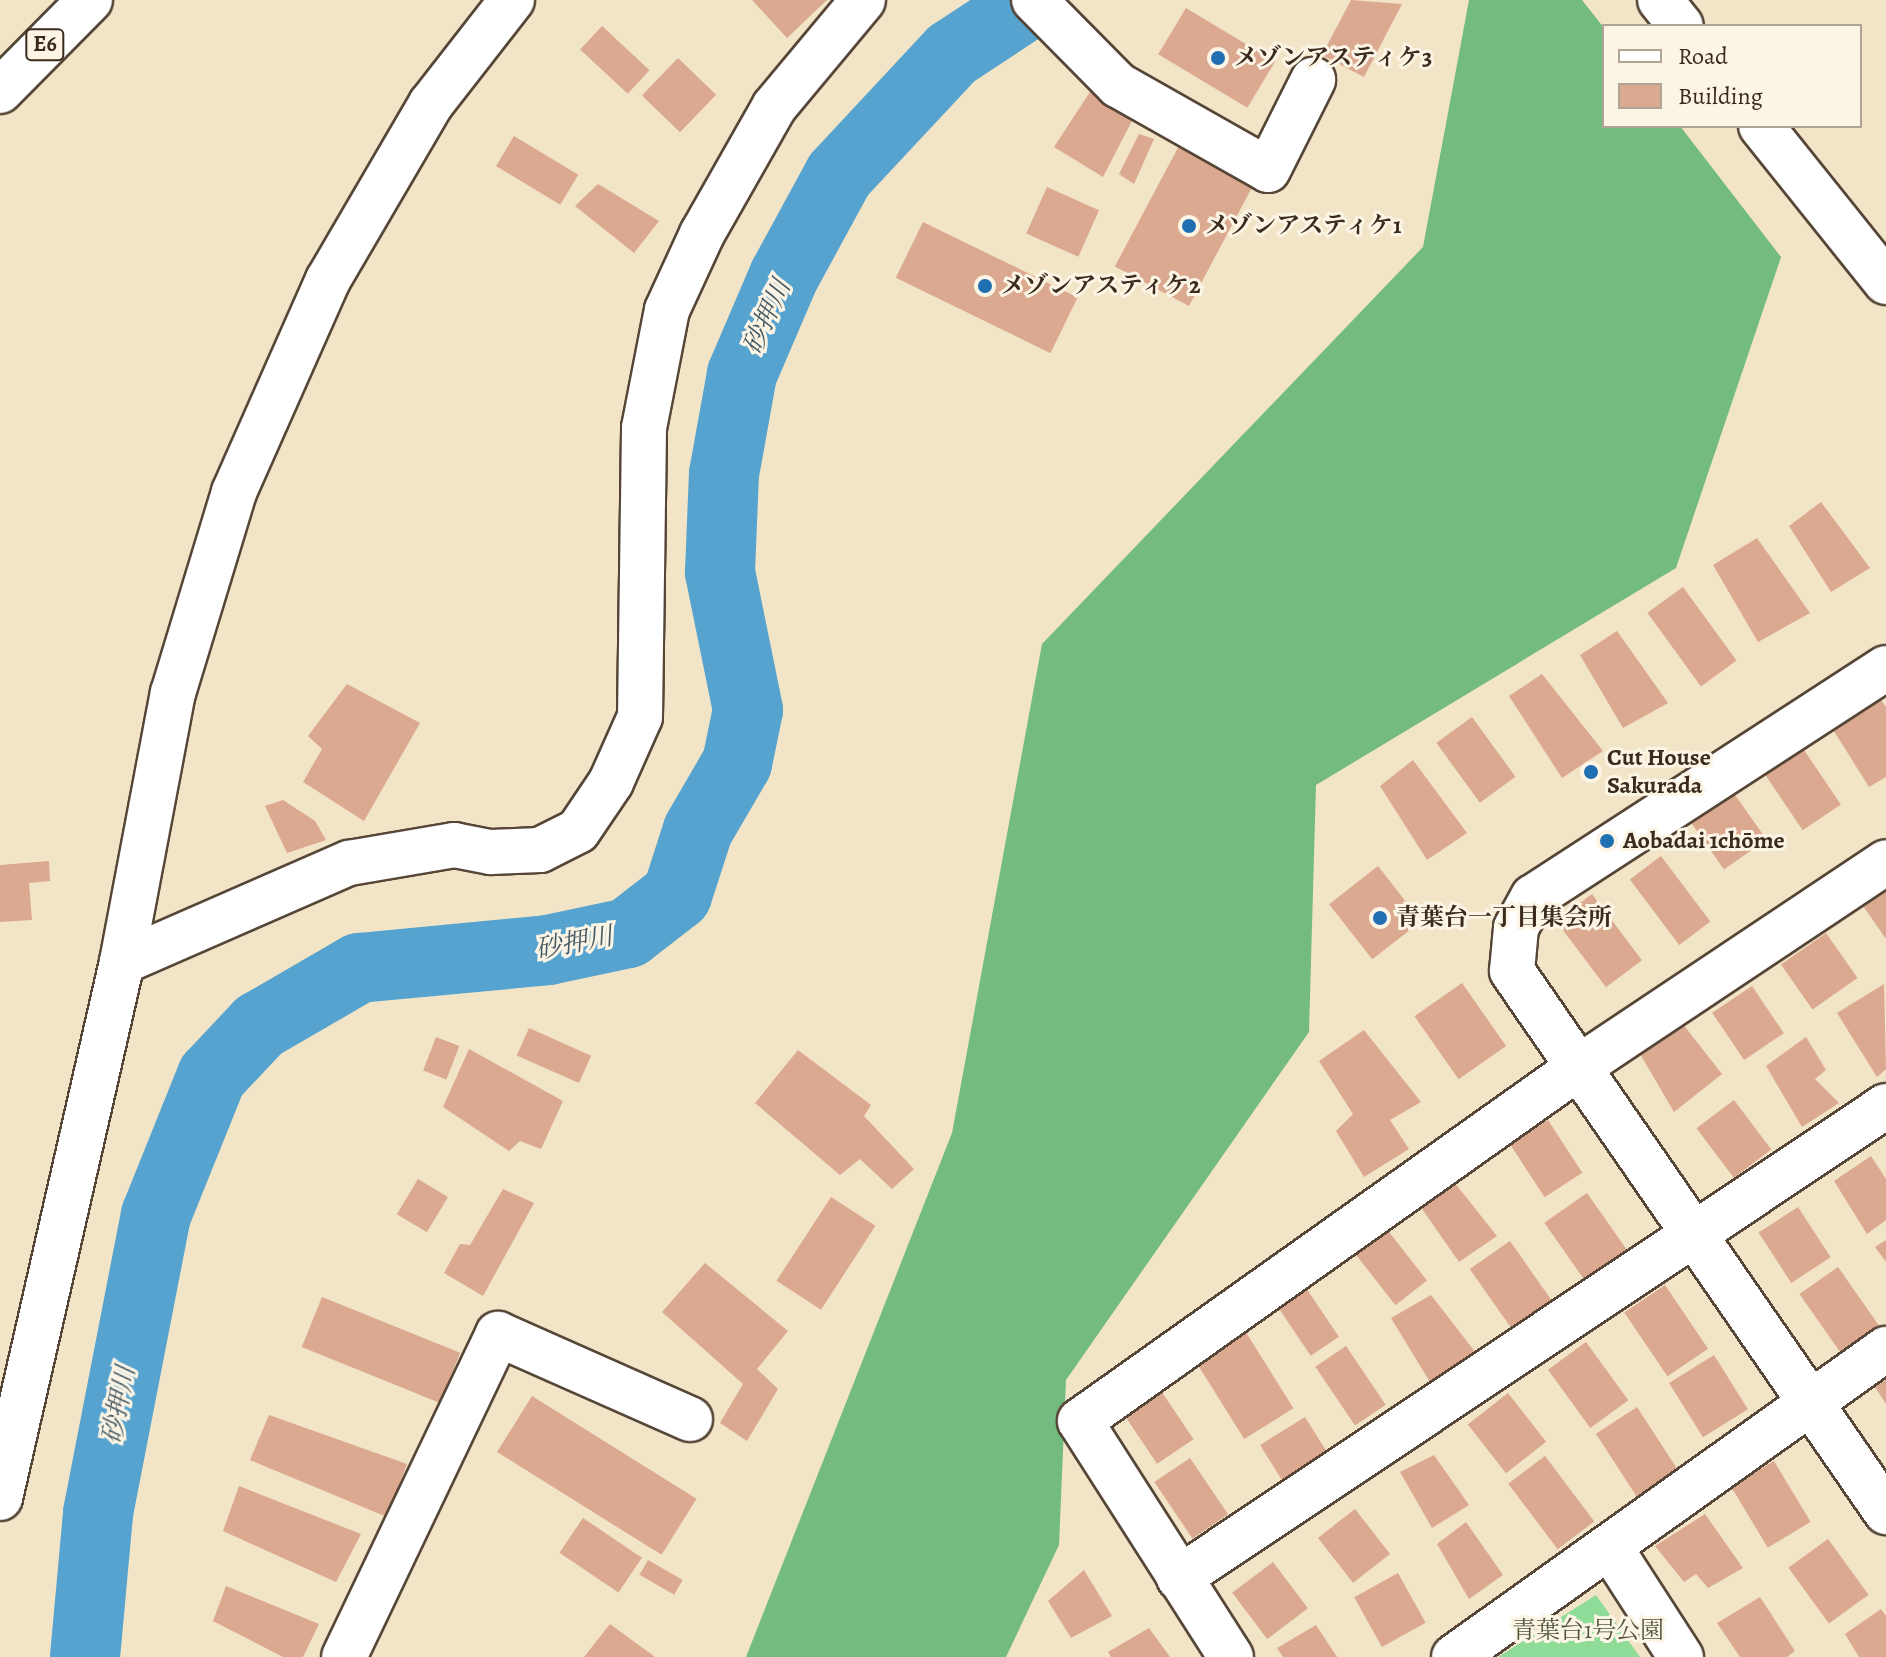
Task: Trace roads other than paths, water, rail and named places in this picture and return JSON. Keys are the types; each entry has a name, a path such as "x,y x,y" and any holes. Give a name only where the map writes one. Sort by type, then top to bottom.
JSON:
{"main road":[{"name":"E6","path":"0,91 90,0"},
{"path":"0,1498 122,962 173,693 234,492 328,280 431,104 512,0"},
{"path":"122,962 349,863 454,845 491,852 540,850 578,831 611,782 640,717 644,428 667,310 702,234 774,107 863,0"},
{"path":"1660,0 1679,24"},
{"path":"1048,15 1118,85 1154,110 1268,170 1313,80"},
{"path":"1763,128 1886,282"},
{"path":"1886,668 1533,897 1516,928 1512,971 1886,1512"},
{"path":"1231,1657 1080,1421 1579,1067 1886,862"},
{"path":"1179,1578 1886,1106"},
{"path":"344,1657 498,1334 690,1419"},
{"path":"1454,1657 1611,1549 1809,1400 1886,1349"},
{"path":"1611,1549 1681,1657"}],"waterway":[{"name":"砂押川","path":"85,1657 98,1513 156,1215 212,1076 259,1026 359,968 548,950 628,933 677,895 698,830 737,763 748,710 720,572 724,474 742,374 784,276 839,175 952,54 1034,0"}],"place":[{"name":"メゾンアスティケ3","path":"1218,58"},
{"name":"メゾンアスティケ1","path":"1189,226"},
{"name":"メゾンアスティケ2","path":"985,286"},
{"name":"Cut House Sakurada","path":"1591,772"},
{"name":"Aobadai 1chōme","path":"1607,841"},
{"name":"青葉台一丁目集会所","path":"1380,918"}],"park label":[{"name":"青葉台1号公園","path":"1588,1631"}]}
